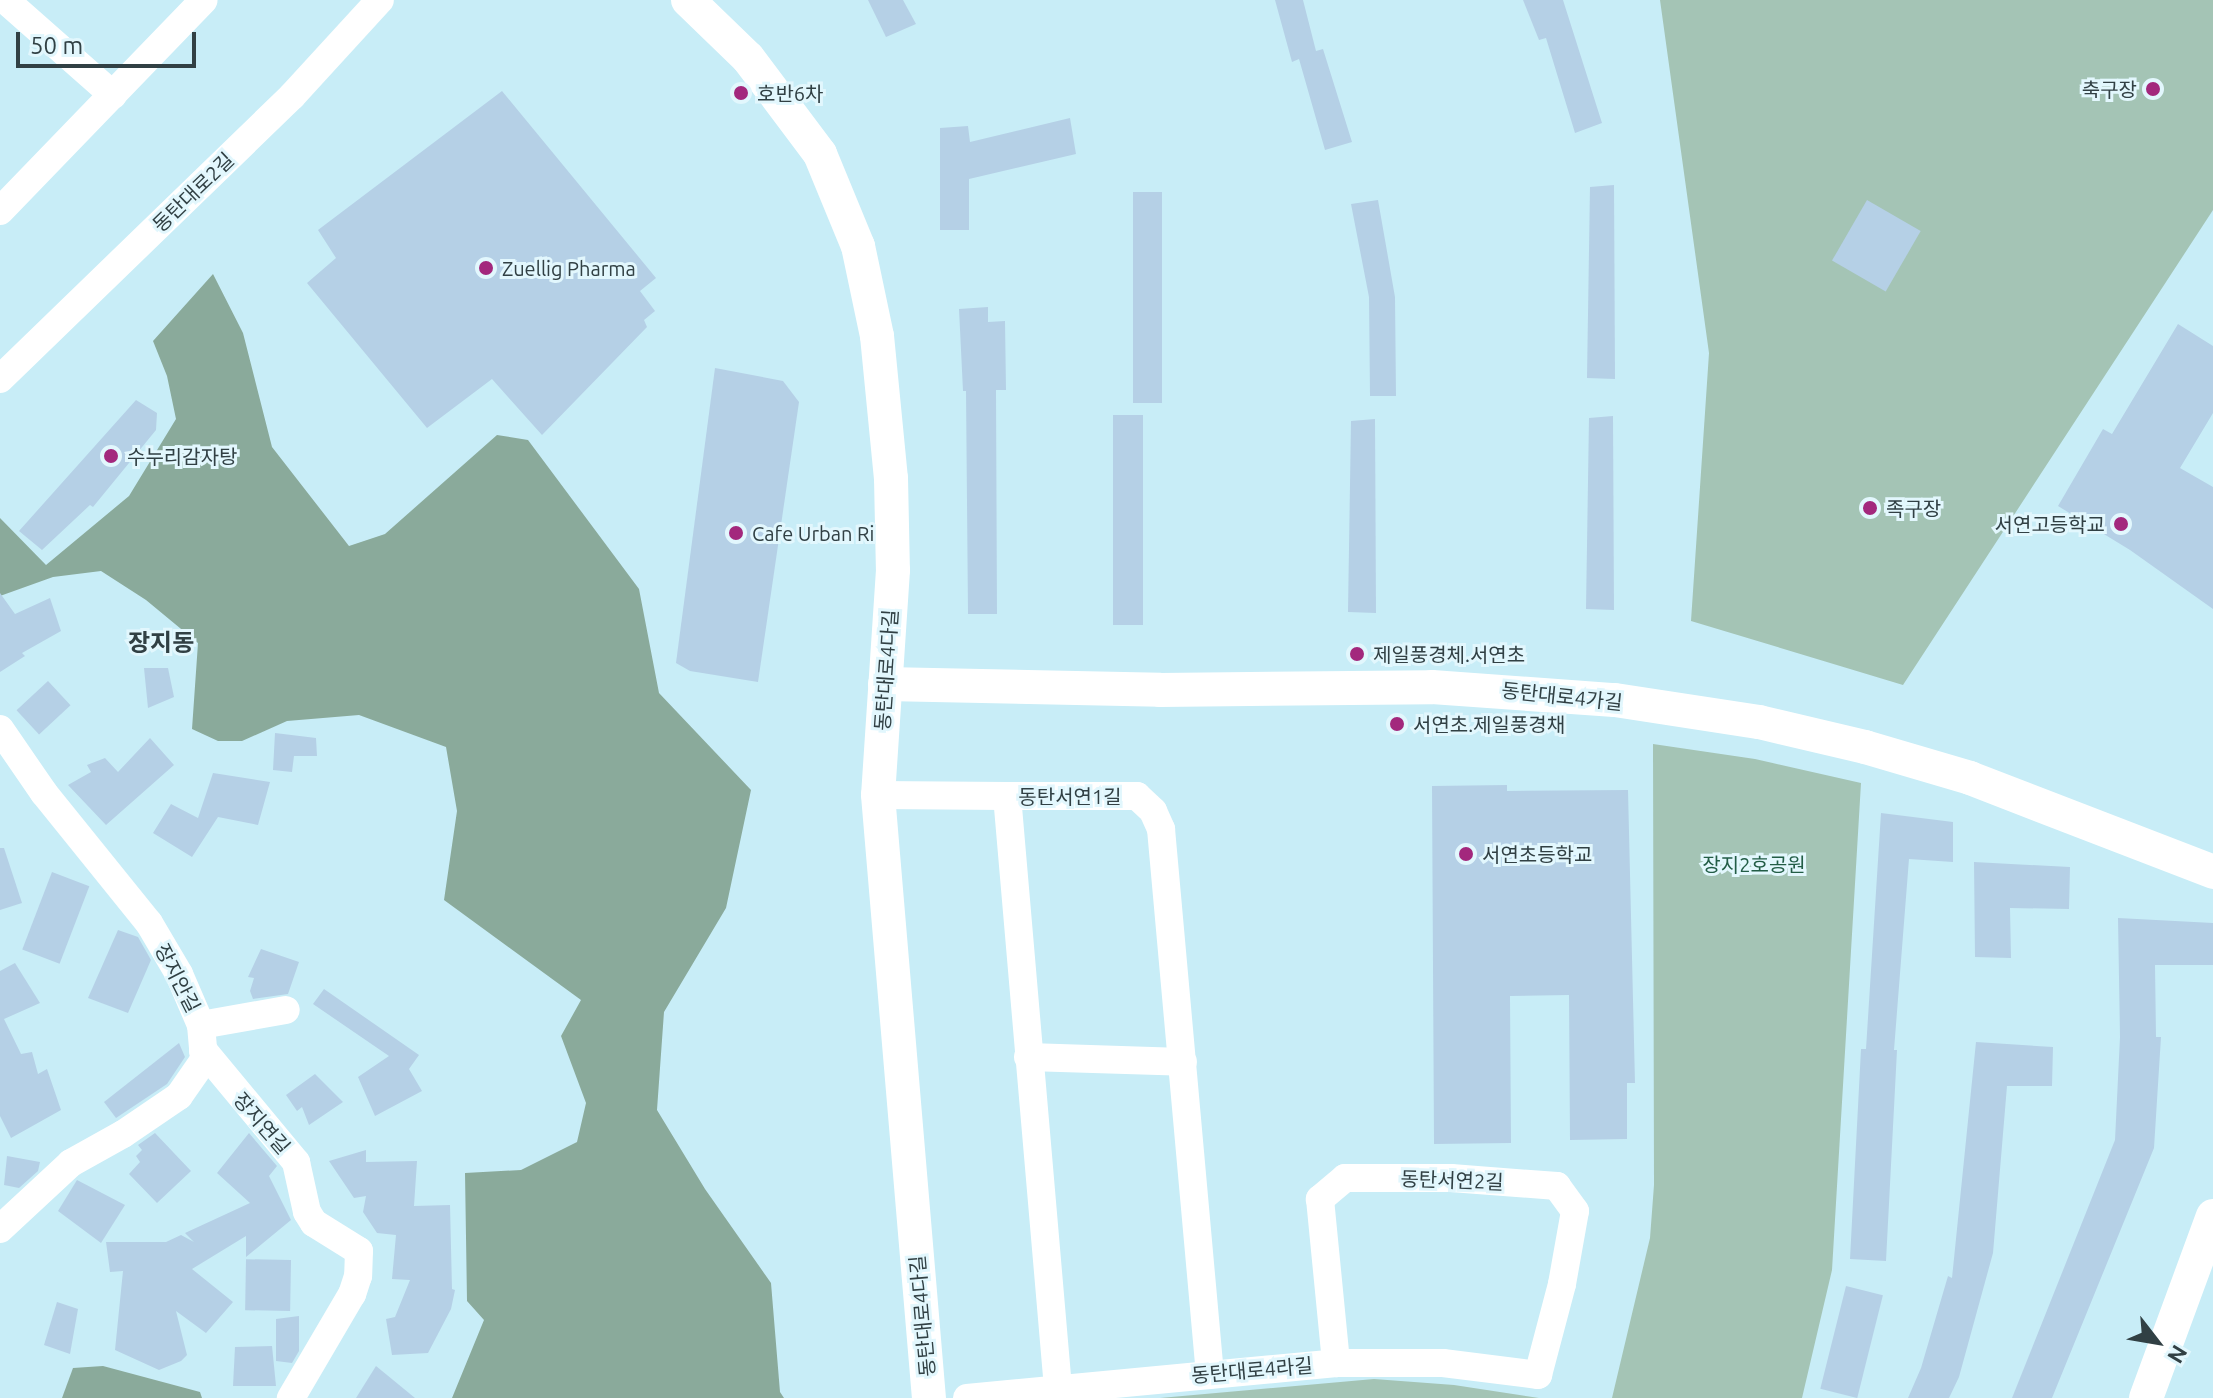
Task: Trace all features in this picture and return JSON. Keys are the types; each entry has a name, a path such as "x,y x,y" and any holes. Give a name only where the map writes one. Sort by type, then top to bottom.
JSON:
{"street":[{"path":"0,211 204,0"},
{"name":"동탄대로2길","path":"0,379 292,96 380,0"},
{"name":"동탄대로4다길","path":"688,0 748,58 820,154 858,246 877,336 891,478 893,570 878,795 929,1398"},
{"path":"8,7 113,95"},
{"name":"동탄대로4가길","path":"885,684 1160,690 1432,687 1615,700 1759,722 1910,760 2032,800 2213,872"},
{"name":"장지안길","path":"0,729 44,793 149,923 179,974 202,1038"},
{"path":"878,795 1007,796"},
{"name":"동탄서연1길","path":"1058,1388 1007,796 1137,796 1153,811 1161,829 1210,1375"},
{"path":"0,1229 71,1163 123,1134 179,1096 204,1060 202,1038 286,1010"},
{"name":"장지연길","path":"202,1038 296,1162 307,1212 314,1223 359,1251 358,1276 352,1294 291,1398"},
{"path":"1028,1057 1183,1062"},
{"name":"동탄서연2길","path":"1336,1363 1320,1199 1345,1178 1451,1178 1557,1186 1575,1211 1562,1284 1538,1375"},
{"path":"2146,1398 2213,1216"},
{"name":"동탄대로4라길","path":"967,1398 1336,1363 1443,1363 1538,1375"}],"green space":[{"path":"1660,0 2213,0 2213,210 1903,685 1691,621 1709,353"},
{"path":"213,274 243,333 272,447 349,546 385,534 497,435 528,440 639,589 659,693 751,790 726,908 664,1012 657,1110 705,1189 771,1283 780,1392 784,1398 452,1398 484,1320 467,1301 465,1173 521,1170 577,1142 586,1103 561,1036 581,1000 444,900 457,811 446,747 359,715 287,721 242,741 218,741 192,729 198,643 146,600 101,571 53,577 0,596 0,518 46,565 129,496 176,419 167,376 153,341"},
{"name":"장지2호공원","path":"1653,744 1755,759 1861,783 1832,1270 1802,1398 1612,1398 1650,1238 1654,1185"},
{"path":"103,1366 200,1392 202,1398 62,1398 73,1368"},
{"path":"1374,1379 1454,1385 1539,1398 1160,1398"}],"building":[{"path":"868,0 903,0 916,24 886,37"},
{"path":"1275,0 1303,0 1316,51 1323,49 1352,142 1325,150 1299,59 1292,62"},
{"path":"1523,0 1563,0 1602,123 1575,133 1546,38 1539,40"},
{"name":"Zuellig Pharma","path":"502,91 656,278 640,291 655,311 644,320 647,327 542,435 492,379 427,428 307,283 336,258 318,230"},
{"path":"1070,118 1076,154 969,179 969,230 940,230 940,128 968,126 970,142"},
{"path":"1614,185 1615,379 1587,378 1590,187"},
{"path":"1133,192 1162,192 1162,403 1133,403"},
{"path":"1378,200 1395,297 1396,396 1370,396 1369,297 1351,204"},
{"path":"1867,200 1921,231 1886,292 1832,261"},
{"path":"988,307 988,322 1005,321 1006,390 996,390 997,614 968,614 966,391 963,391 959,309"},
{"path":"2178,324 2213,346 2213,413 2180,468 2213,487 2213,609 2130,550 2058,506 2103,429 2112,434"},
{"name":"Cafe Urban Ri","path":"715,368 783,381 799,402 758,682 690,671 676,663"},
{"name":"수누리감자탕","path":"136,400 157,413 156,430 93,507 90,505 42,550 19,531"},
{"path":"1113,415 1143,415 1143,625 1113,625"},
{"path":"1613,416 1614,610 1586,609 1589,418"},
{"path":"1375,419 1376,613 1348,612 1351,421"},
{"path":"0,593 15,614 50,598 61,631 22,653 25,656 0,672"},
{"path":"144,668 168,668 174,697 148,708"},
{"path":"48,681 71,705 39,734 17,710"},
{"path":"275,733 316,738 317,756 294,756 292,772 273,770"},
{"path":"150,738 174,765 106,825 68,785 91,772 87,765 105,758 118,772"},
{"path":"213,773 270,782 258,825 218,817 192,857 153,833 171,804 198,818"},
{"path":"1507,785 1507,791 1628,790 1635,1083 1627,1083 1627,1139 1570,1140 1569,995 1510,996 1511,1143 1434,1144 1432,786"},
{"path":"1881,813 1953,822 1953,862 1909,859 1894,1050 1897,1050 1886,1261 1850,1259 1861,1049 1866,1049"},
{"path":"0,848 4,848 22,903 0,910"},
{"path":"1974,862 2070,867 2069,909 2010,908 2011,958 1975,957"},
{"path":"52,872 89,886 60,964 22,949"},
{"path":"2118,918 2213,923 2213,965 2155,965 2156,1037 2161,1037 2154,1148 2052,1398 2012,1398 2115,1140 2120,1037"},
{"path":"118,930 138,937 151,960 128,1013 88,998"},
{"path":"261,949 299,962 288,994 253,999 250,991 254,978 248,977"},
{"path":"15,963 40,1003 4,1019 21,1054 32,1052 38,1074 47,1069 61,1110 11,1138 0,1116 0,971"},
{"path":"324,989 419,1055 409,1069 422,1091 375,1116 358,1077 389,1056 313,1004"},
{"path":"1976,1042 2053,1047 2052,1086 2007,1086 1993,1253 1959,1377 1949,1398 1908,1398 1921,1368 1948,1276 1952,1278"},
{"path":"179,1043 185,1057 167,1084 116,1118 104,1102"},
{"path":"315,1074 343,1102 309,1125 302,1107 297,1111 286,1095"},
{"path":"155,1133 191,1171 157,1203 129,1174 140,1162 136,1156 142,1150 138,1145"},
{"path":"249,1133 277,1166 269,1176 291,1220 246,1257 246,1236 192,1269 233,1302 206,1333 176,1311 187,1355 181,1361 159,1370 115,1350 123,1271 110,1272 106,1242 166,1242 181,1235 194,1242 185,1233 250,1203 217,1173"},
{"path":"366,1150 366,1162 417,1161 414,1206 450,1205 452,1289 455,1290 451,1309 428,1353 392,1355 386,1319 395,1317 410,1280 392,1279 396,1235 377,1233 363,1212 366,1196 354,1198 329,1161"},
{"path":"7,1156 40,1162 38,1171 19,1188 4,1185"},
{"path":"77,1180 125,1205 101,1243 58,1211"},
{"path":"246,1259 291,1260 290,1311 245,1310"},
{"path":"1846,1286 1883,1295 1857,1398 1820,1389"},
{"path":"57,1302 78,1309 70,1354 44,1345"},
{"path":"299,1316 299,1351 292,1363 276,1361 276,1319"},
{"path":"272,1346 276,1386 233,1386 235,1347"},
{"path":"376,1366 415,1398 356,1398"}],"place":[{"name":"축구장","path":"2153,89"},
{"name":"호반6차","path":"741,93"},
{"name":"Zuellig Pharma","path":"486,268"},
{"name":"수누리감자탕","path":"111,456"},
{"name":"족구장","path":"1870,508"},
{"name":"서연고등학교","path":"2121,524"},
{"name":"Cafe Urban Ri","path":"736,533"},
{"name":"제일풍경체.서연초","path":"1357,654"},
{"name":"서연초.제일풍경채","path":"1397,724"},
{"name":"서연초등학교","path":"1466,854"}],"district":[{"name":"장지동","path":"161,643"}]}
